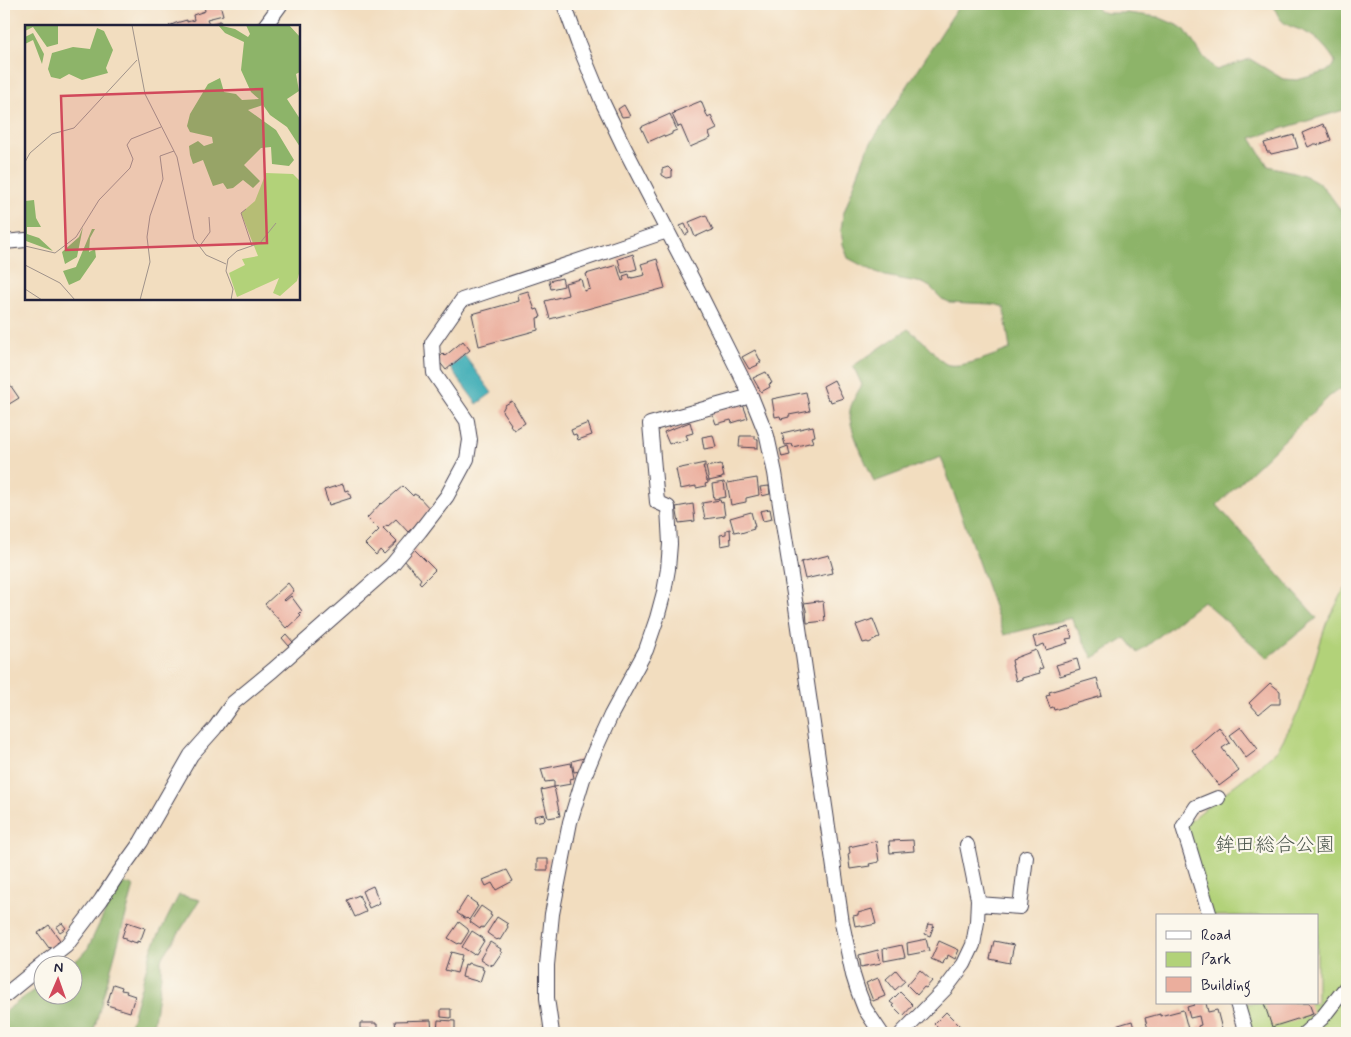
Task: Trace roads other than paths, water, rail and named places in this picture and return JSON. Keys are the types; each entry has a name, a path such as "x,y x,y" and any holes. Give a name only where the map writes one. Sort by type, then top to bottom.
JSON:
{"street":[{"path":"266,25 281,4"},
{"path":"564,4 602,101 750,396 767,436 775,473 848,954 853,975 866,1009 881,1033"},
{"path":"56,954 66,946 101,900 141,842 191,755 215,728 233,703 392,566 446,496 467,458 470,440 467,421 434,372 432,343 462,300 668,231"},
{"path":"4,242 25,240"},
{"path":"552,1033 547,998 546,965 552,914 572,810 583,778 602,734 646,650 657,618 666,581 670,544 668,507 657,502 650,424 750,396"},
{"path":"1209,914 1183,827 1196,807 1218,798"},
{"path":"902,1033 946,988 964,964 972,945 978,899 967,844"},
{"path":"978,904 1020,907 1026,857"},
{"path":"4,996 32,974"},
{"path":"1305,1033 1322,1018 1347,986"},
{"path":"1237,1004 1246,1033"}],"water":[{"path":"464,355 492,393 477,404 449,366"}],"park label":[{"name":"鉾田総合公園","path":"1275,844"}]}
